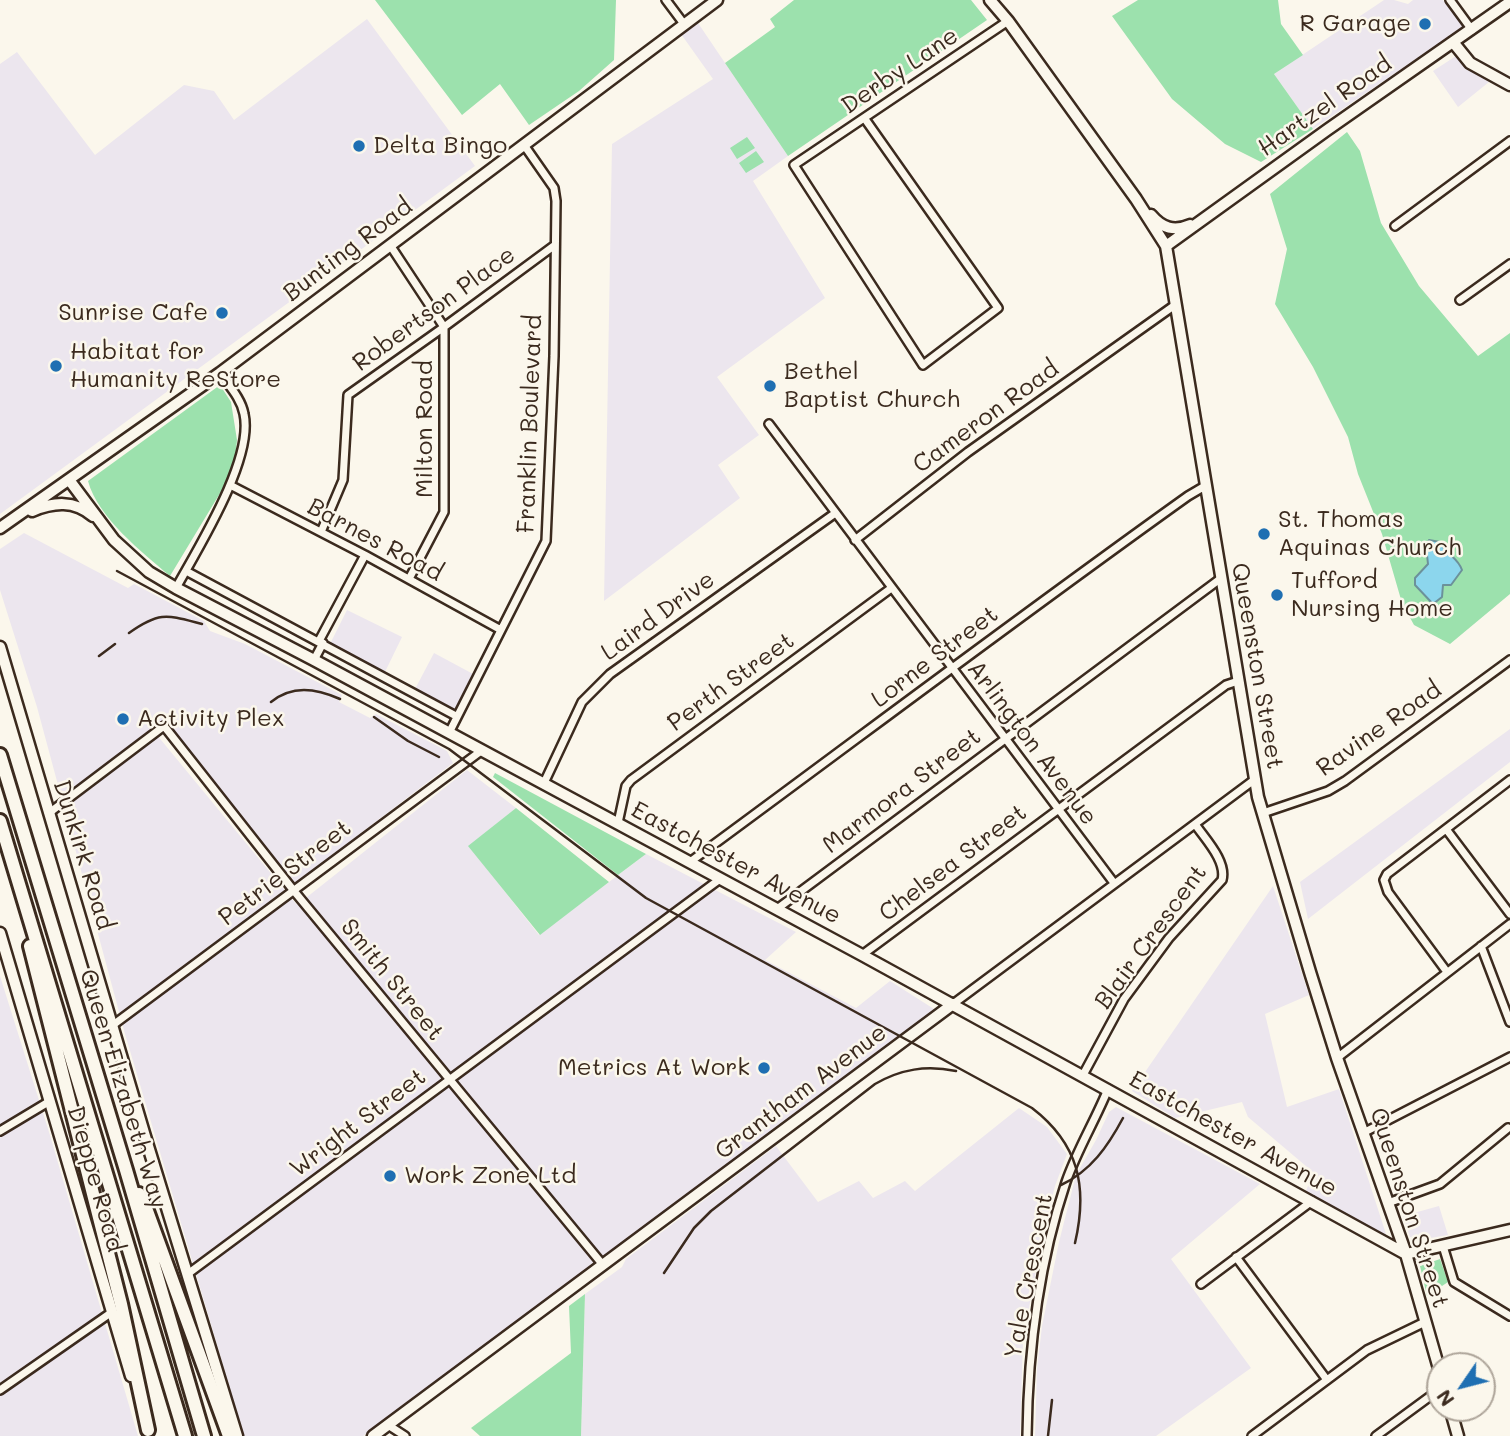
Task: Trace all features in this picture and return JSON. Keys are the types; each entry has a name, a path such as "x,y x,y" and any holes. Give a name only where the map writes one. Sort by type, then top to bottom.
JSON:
{"highway":[{"name":"Queen Elizabeth Way","path":"0,755 127,1170 204,1436"},
{"name":"Queen Elizabeth Way","path":"0,821 185,1436"},
{"path":"17,880 35,972 121,1304 149,1433"},
{"path":"127,1170 146,1208 236,1435"}],"street":[{"path":"666,0 684,24"},
{"name":"Bunting Road","path":"0,528 220,373 717,0"},
{"name":"Queenston Street","path":"990,0 1136,199 1166,246 1254,780 1337,1058 1406,1254 1434,1352"},
{"path":"1450,0 1472,30"},
{"name":"Hartzel Road","path":"1166,246 1510,2"},
{"name":"Derby Lane","path":"865,119 998,308 923,365 794,165 1008,21"},
{"path":"1453,42 1470,63 1510,85"},
{"path":"1395,226 1510,141"},
{"name":"Franklin Boulevard","path":"449,733 546,541 554,356 556,201 554,188 524,145"},
{"path":"1136,199 1157,222 1170,229 1182,228 1207,217"},
{"name":"Milton Road","path":"390,245 444,327 444,512 409,579"},
{"name":"Robertson Place","path":"321,532 343,480 348,394 555,245"},
{"path":"1460,300 1510,264"},
{"name":"Cameron Road","path":"855,540 968,452 1175,304"},
{"path":"176,588 230,485 245,437 245,416 240,400 220,373"},
{"name":"Arlington Avenue","path":"769,424 890,589 1114,883"},
{"name":"Eastchester Avenue","path":"70,481 114,540 131,558 176,588 953,1004 1406,1254"},
{"name":"Barnes Road","path":"230,485 501,630"},
{"name":"Lorne Street","path":"690,862 952,670 1057,589 1205,486"},
{"path":"16,518 50,504 66,503 88,512 99,521"},
{"name":"Laird Drive","path":"544,783 582,702 610,674 834,514"},
{"path":"314,660 365,555"},
{"path":"186,570 456,716"},
{"name":"Marmora Street","path":"776,909 1220,579"},
{"name":"Perth Street","path":"618,823 625,786 631,780 890,589"},
{"name":"Dunkirk Road","path":"0,647 236,1435"},
{"name":"Ravine Road","path":"1262,813 1328,791 1345,781 1510,660"},
{"name":"Chelsea Street","path":"862,955 1226,685 1238,681"},
{"name":"Smith Street","path":"49,813 164,726 294,891 603,1265"},
{"name":"Petrie Street","path":"113,1026 481,751"},
{"name":"Grantham Avenue","path":"373,1436 1254,780"},
{"path":"1447,972 1383,883 1387,874 1510,780"},
{"name":"Blair Crescent","path":"1083,1075 1124,999 1168,938 1222,880 1224,873 1221,863 1195,824"},
{"path":"1446,829 1510,914"},
{"name":"Wright Street","path":"188,1273 720,879"},
{"path":"1337,1058 1510,923"},
{"name":"Dieppe Road","path":"0,933 149,1433"},
{"path":"1481,946 1510,1022"},
{"path":"1363,1133 1510,1057"},
{"name":"Yale Crescent","path":"1027,1436 1032,1333 1049,1245 1071,1170 1108,1089"},
{"path":"0,1131 50,1101"},
{"path":"1388,1203 1440,1184 1508,1128"},
{"path":"1201,1284 1312,1201"},
{"path":"1406,1254 1510,1230"},
{"path":"1443,1247 1454,1282 1510,1316"},
{"path":"1236,1257 1327,1380"},
{"path":"0,1390 112,1312"},
{"path":"1252,1436 1367,1350 1425,1322"},
{"path":"1376,1436 1426,1399"},
{"path":"388,1425 405,1436"}],"shaded area":[{"path":"1384,0 1408,4 1413,0 1443,0 1463,27 1313,129 1274,74"},
{"path":"367,19 475,166 0,514 0,64 17,52 95,155 184,85 214,91 234,120"},
{"path":"698,23 788,156 753,181 825,298 717,377 759,435 718,465 740,498 604,601 612,144 713,79 681,34"},
{"path":"1456,56 1463,66 1489,82 1458,107 1433,71"},
{"path":"24,533 128,588 134,584 204,621 210,631 245,644 342,695 339,702 370,718 376,714 447,751 453,763 295,883 162,722 152,729 297,905 467,770 516,808 469,846 539,935 646,854 796,932 765,960 856,1008 890,981 934,1009 363,1436 244,1436 125,1034 37,707 0,590 0,549"},
{"path":"347,610 402,637 384,674 329,646"},
{"path":"434,653 475,675 455,713 414,691"},
{"path":"1510,729 1510,762 1308,919 1300,882"},
{"path":"1273,886 1309,995 1265,1014 1287,1107 1339,1089 1386,1234 1374,1232 1305,1194 1313,1172 1248,1117 1242,1102 1175,1118 1132,1091"},
{"path":"0,976 49,1132 138,1436 0,1436"},
{"path":"1116,1107 1260,1184 1171,1259 1251,1368 1156,1436 1035,1436 1037,1369 1042,1326 1059,1242 1076,1175 1109,1112"},
{"path":"1019,1108 1047,1127 1067,1154 1055,1186 1041,1244 1026,1324 1010,1320 1023,1339 1020,1436 581,1436 585,1294 622,1267 626,1259 776,1146 818,1202 859,1181 873,1198 905,1181 915,1191"},
{"path":"1439,1206 1448,1235 1419,1240 1410,1237 1403,1216"}],"green space":[{"path":"375,0 616,0 614,60 579,91 529,125 500,84 462,115"},
{"path":"794,0 971,0 987,20 788,156 725,63 775,27 770,19"},
{"path":"1138,0 1278,0 1281,24 1303,55 1274,74 1313,129 1261,162 1225,144 1172,99 1112,16"},
{"path":"1347,132 1360,151 1381,223 1419,286 1478,356 1510,333 1510,594 1450,644 1414,625 1402,603 1382,534 1358,474 1348,437 1313,367 1275,304 1287,249 1270,194"},
{"path":"747,137 755,148 737,159 730,148"},
{"path":"756,151 764,162 746,173 739,163"},
{"path":"220,385 231,402 237,440 234,470 170,576 111,521 93,495 88,481"},
{"path":"495,773 646,854 618,875 493,777"},
{"path":"516,808 609,882 540,935 468,846"},
{"path":"1440,1259 1448,1282 1427,1296 1420,1266"},
{"path":"585,1294 581,1436 480,1436 471,1428 571,1353 569,1306"}],"water":[{"path":"1429,540 1440,542 1462,570 1451,585 1443,585 1442,597 1433,604 1415,585 1415,578 1428,564 1426,546"}],"railway":[{"path":"117,571 449,749 646,898 1032,1108 1060,1136 1076,1168 1080,1203 1075,1243"},
{"path":"129,633 149,621 164,617 202,624"},
{"path":"99,656 115,644"},
{"path":"271,702 287,693 304,690 322,692 340,699"},
{"path":"374,717 408,741 439,757"},
{"path":"664,1273 694,1228 711,1211 875,1084 914,1070 934,1068 956,1071"},
{"path":"1061,1185 1081,1173 1098,1157 1123,1118"},
{"path":"1048,1436 1052,1400"}],"place":[{"name":"R Garage","path":"1425,24"},
{"name":"Delta Bingo","path":"359,146"},
{"name":"Sunrise Cafe","path":"222,313"},
{"name":"Habitat for Humanity ReStore","path":"56,366"},
{"name":"Bethel Baptist Church","path":"770,386"},
{"name":"St. Thomas Aquinas Church","path":"1264,534"},
{"name":"Tufford Nursing Home","path":"1277,595"},
{"name":"Activity Plex","path":"123,719"},
{"name":"Metrics At Work","path":"764,1068"},
{"name":"Work Zone Ltd","path":"390,1176"}]}
